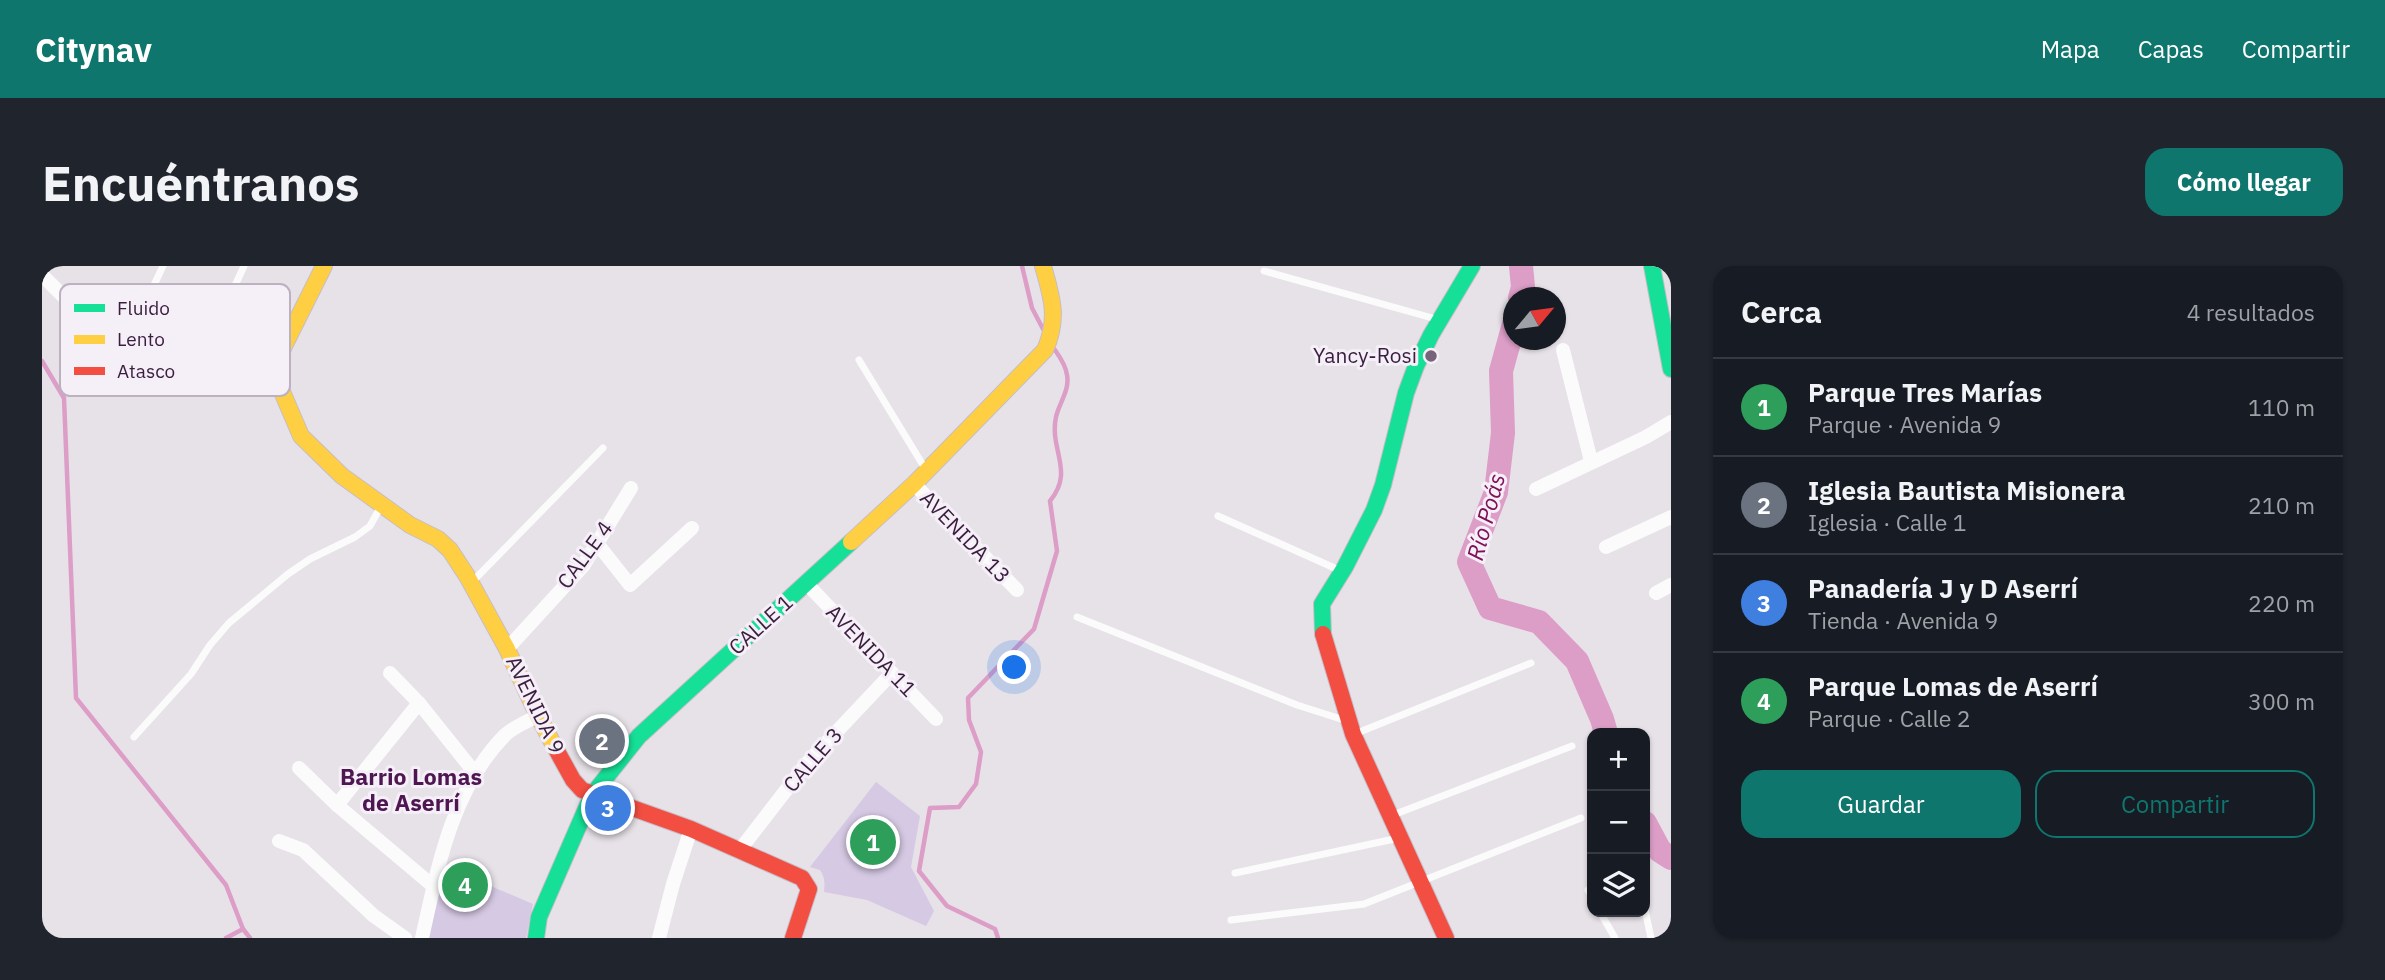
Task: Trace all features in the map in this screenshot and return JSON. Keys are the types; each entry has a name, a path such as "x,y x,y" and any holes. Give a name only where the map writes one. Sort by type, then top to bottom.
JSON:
{"street":[{"path":"290,334 324,266"},
{"name":"CALLE 1","path":"536,938 539,917 592,795 639,736 914,484 1045,350 1054,333 1055,313 1043,266"},
{"path":"1446,938 1351,728 1323,638 1321,620 1322,604 1374,510 1416,366 1472,266"},
{"path":"1652,266 1671,369"},
{"path":"42,275 60,293"},
{"path":"1563,350 1591,461"},
{"name":"AVENIDA 9","path":"284,396 301,436 342,476 410,525 438,539 450,550 507,649 538,716 573,780 582,790 691,829 802,878 809,889 793,938"},
{"path":"1536,489 1591,461 1646,438 1671,422"},
{"name":"AVENIDA 13","path":"914,484 1017,590"},
{"name":"CALLE 4","path":"507,649 583,566 631,488"},
{"path":"1606,547 1671,517"},
{"path":"596,542 631,585 692,528"},
{"name":"AVENIDA 11","path":"807,583 936,719"},
{"path":"1656,593 1671,585"},
{"path":"390,673 419,703 475,773"},
{"name":"CALLE 3","path":"739,851 807,764 892,673"},
{"path":"337,805 419,703"},
{"path":"422,938 433,886 453,818 475,773 507,733 538,716"},
{"path":"299,768 337,805 433,886"},
{"path":"659,938 691,829"},
{"path":"279,841 303,850 374,916 405,938"}],"lane":[{"path":"155,284 163,266"},
{"path":"235,284 244,266"},
{"path":"1264,271 1440,320"},
{"path":"859,360 926,471"},
{"path":"471,583 603,448"},
{"path":"134,737 191,674 210,645 229,624 288,574 370,526 382,505"},
{"path":"1218,516 1342,572"},
{"path":"1077,617 1351,728 1531,663"},
{"path":"1391,816 1572,746"},
{"path":"1231,920 1364,904 1581,818"},
{"path":"1235,873 1400,838"},
{"path":"1603,917 1615,938"},
{"path":"1646,917 1651,938"}],"shaded area":[{"path":"876,782 920,816 911,867 934,911 926,926 867,900 824,892 822,873 810,867"},
{"path":"446,867 533,904 526,938 427,938"}],"waterway":[{"path":"1022,266 1032,308 1043,329"},
{"name":"Río Poás","path":"1521,266 1523,287"},
{"path":"998,938 995,929 947,906 919,871 930,808 959,807 976,784 981,752 969,720 968,698 1034,629 1057,551 1050,501 1060,480 1055,429 1056,417 1068,381 1064,365 1055,350"},
{"name":"Río Poás","path":"1507,350 1501,371 1503,433 1496,492 1469,562 1490,608 1539,622 1577,661 1605,728"},
{"path":"42,361 60,391"},
{"path":"63,396 76,698 226,885 243,929"},
{"name":"Río Poás","path":"1650,832 1660,851 1671,858"},
{"path":"226,938 243,929 250,938"}],"traffic: fast":[{"path":"1323,634 1322,604 1345,567 1374,510 1416,366 1472,266"},
{"path":"1652,266 1671,369"},
{"path":"536,938 539,917 592,795 639,736 851,542"}],"traffic: slow":[{"path":"290,334 324,266"},
{"path":"851,542 914,484 1045,350 1052,328 1053,308 1043,266"},
{"path":"284,396 301,436 342,476 410,525 438,539 450,550 507,649 557,751"}],"traffic: jam":[{"path":"1323,634 1353,734 1446,938"},
{"path":"557,751 573,780 582,790 691,829 802,878 809,889 793,938"}],"place":[{"name":"Yancy-Rosi","path":"1431,356"},
{"name":"Iglesia Bautista Misionera","path":"602,741"},
{"name":"Panadería J y D Aserrí","path":"608,808"},
{"name":"Parque Tres Marías","path":"873,842"},
{"name":"Parque Lomas de Aserrí","path":"465,885"}],"district":[{"name":"Barrio Lomas de Aserrí","path":"411,790"}]}
